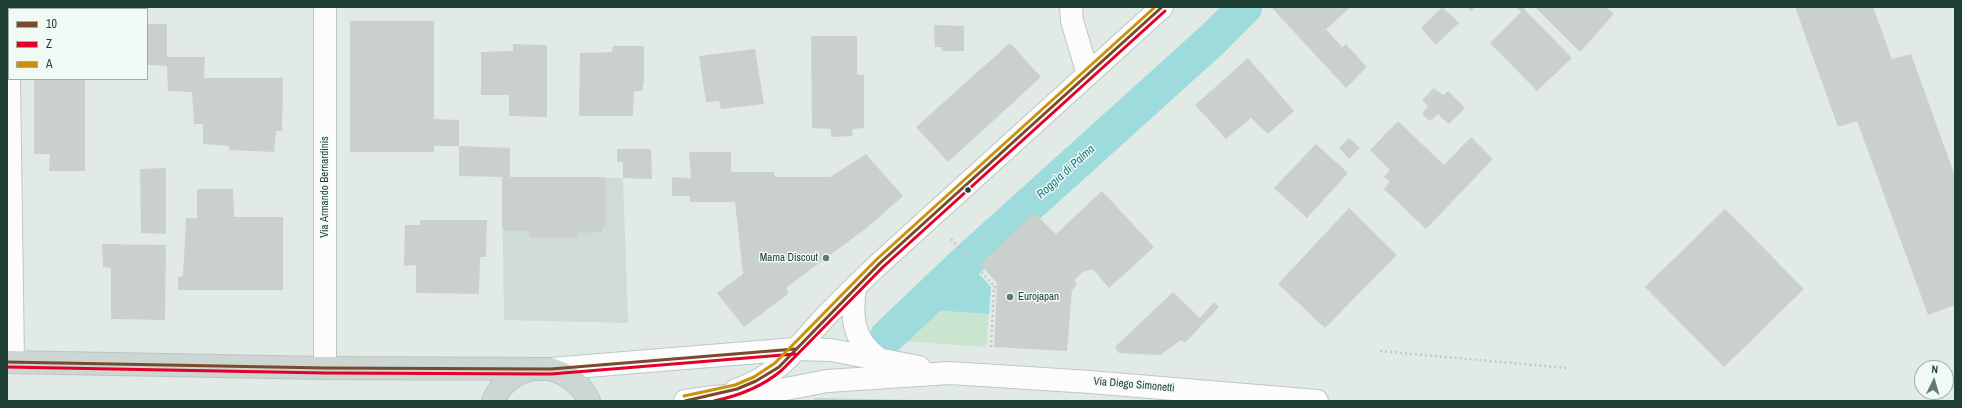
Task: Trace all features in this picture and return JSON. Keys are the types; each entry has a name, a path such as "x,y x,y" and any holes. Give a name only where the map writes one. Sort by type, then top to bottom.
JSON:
{"main road":[{"path":"10,362 325,368 544,369 564,374 576,382 585,393 589,401"},
{"path":"494,401 497,392 508,380 521,372 544,369"}],"street":[{"name":"Via Armando Bernardinis","path":"325,7 325,368"},
{"path":"1072,7 1072,21 1088,74"},
{"path":"685,401 713,397 749,385 767,376 784,363 795,349 855,287 930,216 1162,7"},
{"path":"9,80 10,362"},
{"path":"855,287 852,305 853,322 860,340 872,354 879,359"},
{"name":"Via Diego Simonetti","path":"544,369 795,349 831,350 950,373"},
{"name":"Via Diego Simonetti","path":"713,397 762,398 827,381 950,373 1090,382 1307,401"}],"path":[{"path":"951,239 995,287 991,351"},
{"path":"1380,352 1566,368"}],"shaded area":[{"path":"502,177 623,178 628,323 504,320"}],"green space":[{"path":"931,310 989,314 986,347 901,341"}],"water":[{"path":"967,261 991,287 989,314 916,309"}],"building":[{"path":"37,7 95,7 95,8"},
{"path":"1351,7 1326,29 1342,47 1346,44 1367,67 1346,88 1272,8"},
{"path":"1442,7 1459,23 1436,45 1421,28"},
{"path":"1467,7 1475,7 1471,11"},
{"path":"1515,7 1527,7 1524,9 1572,58 1537,91 1490,43 1521,12"},
{"path":"1535,7 1582,7 1584,9 1587,7 1606,7 1614,14 1580,52"},
{"path":"1795,7 1873,7 1892,59 1911,54 1955,176 1955,305 1928,315 1857,121 1838,127"},
{"path":"350,21 434,21 434,119 459,120 459,146 434,146 434,152 350,152"},
{"path":"148,24 167,24 167,57 205,57 204,78 283,78 282,131 276,131 274,152 229,150 229,146 203,144 203,124 194,124 192,92 168,91 167,66 148,65"},
{"path":"934,25 964,26 964,51 942,51 942,47 935,47"},
{"path":"811,36 857,36 857,74 864,75 864,128 853,129 852,136 831,137 831,129 812,128"},
{"path":"1010,43 1041,77 948,162 916,127"},
{"path":"513,44 547,45 547,117 509,116 509,95 481,95 481,52 513,51"},
{"path":"613,46 644,46 644,81 642,91 634,91 633,116 579,116 580,53 612,52"},
{"path":"755,49 764,104 721,109 719,101 706,102 699,56"},
{"path":"1248,58 1294,111 1268,134 1251,118 1226,139 1195,105"},
{"path":"34,80 85,80 85,171 49,171 50,154 34,154"},
{"path":"1434,88 1443,95 1448,91 1465,108 1449,124 1438,114 1430,121 1422,114 1428,106 1422,100"},
{"path":"1398,121 1444,165 1471,137 1493,159 1426,229 1384,189 1390,182 1384,177 1390,170 1370,150"},
{"path":"1349,138 1360,148 1349,159 1339,148"},
{"path":"1316,144 1348,173 1307,218 1274,188"},
{"path":"459,146 510,148 510,177 605,177 605,227 602,227 602,232 578,233 578,237 529,237 529,231 504,231 502,227 502,177 459,176"},
{"path":"617,149 651,149 652,179 623,178 623,162 617,162"},
{"path":"689,152 731,152 731,172 774,172 775,177 830,177 866,154 903,196 868,227 787,287 788,294 744,327 717,293 743,274 735,202 690,202 690,196 672,196 672,177 691,178"},
{"path":"166,168 166,234 141,233 140,169"},
{"path":"197,189 233,189 234,217 283,217 283,290 178,290 178,277 183,276 186,218 197,218"},
{"path":"1102,191 1154,247 1109,288 1093,269 1083,272 1074,280 1077,285 1072,290 1067,351 994,347 997,283 980,264 1034,213 1056,234"},
{"path":"1349,208 1397,255 1325,328 1278,284"},
{"path":"1725,209 1804,289 1724,367 1645,287"},
{"path":"420,220 487,220 486,257 480,257 479,294 416,293 416,265 404,266 405,225 420,225"},
{"path":"102,244 166,245 165,320 111,319 111,268 103,267"},
{"path":"1173,292 1200,318 1214,302 1219,307 1185,343 1181,340 1160,355 1119,353 1115,347"},
{"path":"815,398 922,400 922,401 814,401"}],"waterway":[{"name":"Roggia di Palma","path":"887,337 967,261 1213,39 1245,7"}],"transit line":[{"name":"A","path":"684,396 735,385 754,377 775,363 877,259 1155,7"},
{"name":"10","path":"685,401 737,389 756,381 779,367 880,263 1162,7"},
{"name":"Z","path":"714,401 750,390 782,370 883,267 1165,11"},
{"name":"10","path":"7,362 325,368 551,369 795,349"},
{"name":"Z","path":"7,367 325,373 551,374 795,354"}],"place":[{"name":"Mama Discout","path":"826,258"},
{"name":"Eurojapan","path":"1010,297"}]}
